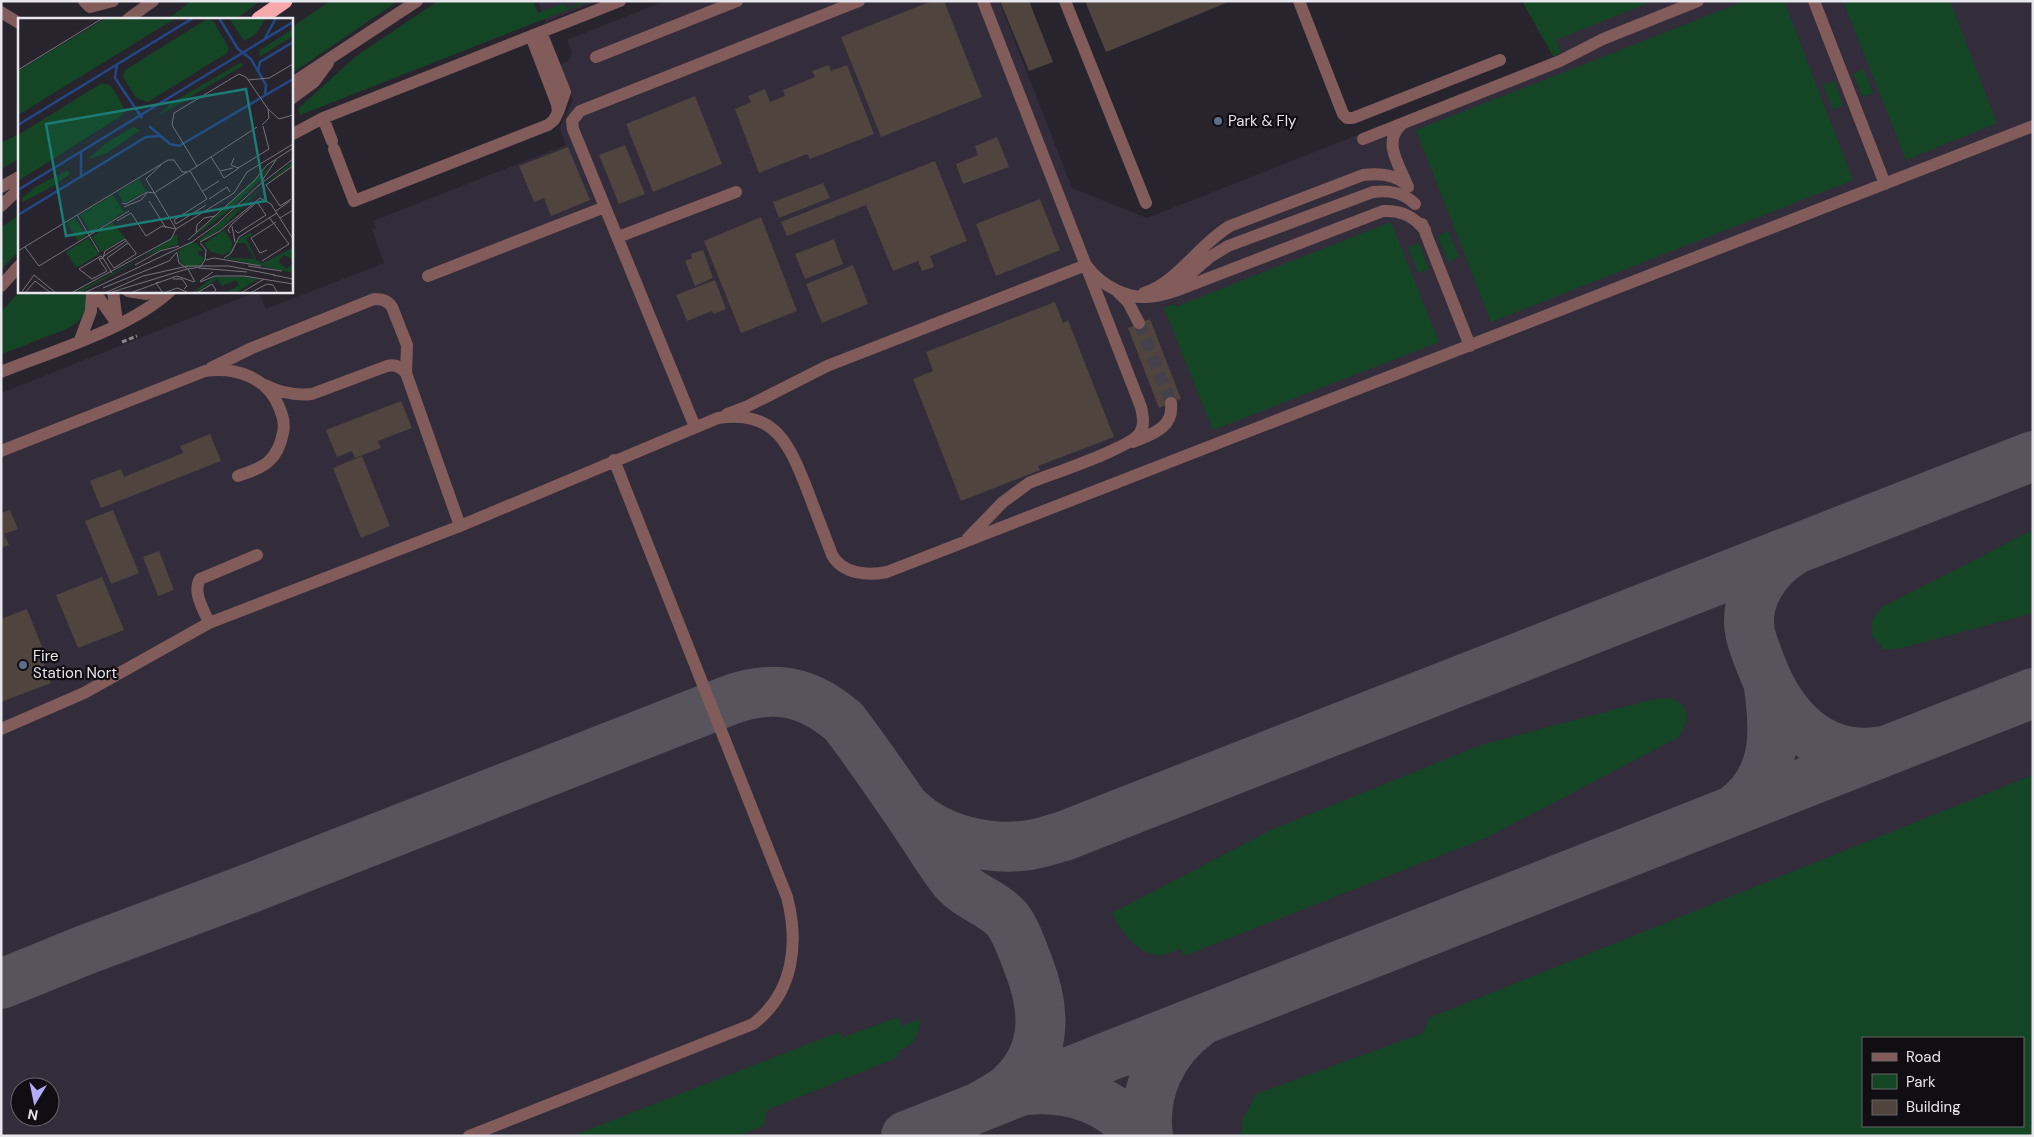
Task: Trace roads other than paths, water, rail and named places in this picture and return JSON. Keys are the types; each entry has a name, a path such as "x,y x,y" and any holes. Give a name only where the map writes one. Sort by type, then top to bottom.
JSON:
{"highway":[{"path":"260,18 285,1"}],"street":[{"path":"84,1 87,5 94,7 113,1"},
{"path":"129,18 153,1"},
{"path":"292,83 417,1"},
{"path":"292,134 323,118 620,1"},
{"path":"596,57 737,1"},
{"path":"695,427 573,129 572,121 580,111 859,1"},
{"path":"983,1 1105,314 1143,417 1141,432 1127,444"},
{"path":"1064,1 1146,203"},
{"path":"1299,1 1343,114 1347,118 1353,118 1500,60"},
{"path":"1363,139 1560,61 1603,39 1698,1"},
{"path":"1814,1 1885,184"},
{"path":"1,12 18,22"},
{"path":"323,118 354,201 548,125 554,120 558,112 536,34"},
{"path":"292,98 314,82 330,59"},
{"path":"1402,124 1393,134 1391,142 1470,346"},
{"path":"718,418 737,416 756,420 771,428 784,440 792,452 832,554 840,565 848,570 866,574 887,572 2033,126"},
{"path":"1124,295 1146,293 1165,283 1210,240 1230,226 1363,176 1374,174 1394,177 1407,185"},
{"path":"1,187 18,178"},
{"path":"1,206 18,189"},
{"path":"618,237 736,192"},
{"path":"1155,296 1174,287 1214,254 1228,246 1374,192 1393,192 1408,198 1414,204"},
{"path":"428,276 605,207"},
{"path":"1086,265 1098,279 1124,295 1155,296 1178,290 1382,211 1393,210 1410,216 1425,230"},
{"path":"1,729 84,693 209,623 460,526 614,460 748,406 827,366 1086,265"},
{"path":"1,286 18,267"},
{"path":"80,340 91,311 93,292"},
{"path":"94,292 118,325"},
{"path":"113,292 118,325"},
{"path":"134,292 146,294 154,292"},
{"path":"1,372 118,325 140,314 169,292"},
{"path":"1124,295 1139,323"},
{"path":"1,451 206,370 252,348 374,298 379,298 389,303 392,307 407,345 406,373 460,526"},
{"path":"206,370 234,371 248,375 280,392 302,395 312,394 387,366 397,366 406,373"},
{"path":"238,476 269,461 277,451 282,437 284,423 282,413 273,396 261,382"},
{"path":"961,544 981,527 1003,502 1029,482 1160,430 1166,425 1172,411 1171,403"},
{"path":"470,1136 753,1024 771,1008 788,975 792,962 793,929 786,897 614,460"},
{"path":"209,623 198,593 197,583 200,579 257,555"}],"tunnel":[{"path":"1139,323 1171,403"}],"place":[{"name":"Park & Fly","path":"1218,121"},
{"name":"Fire Station Nort","path":"23,665"}]}
